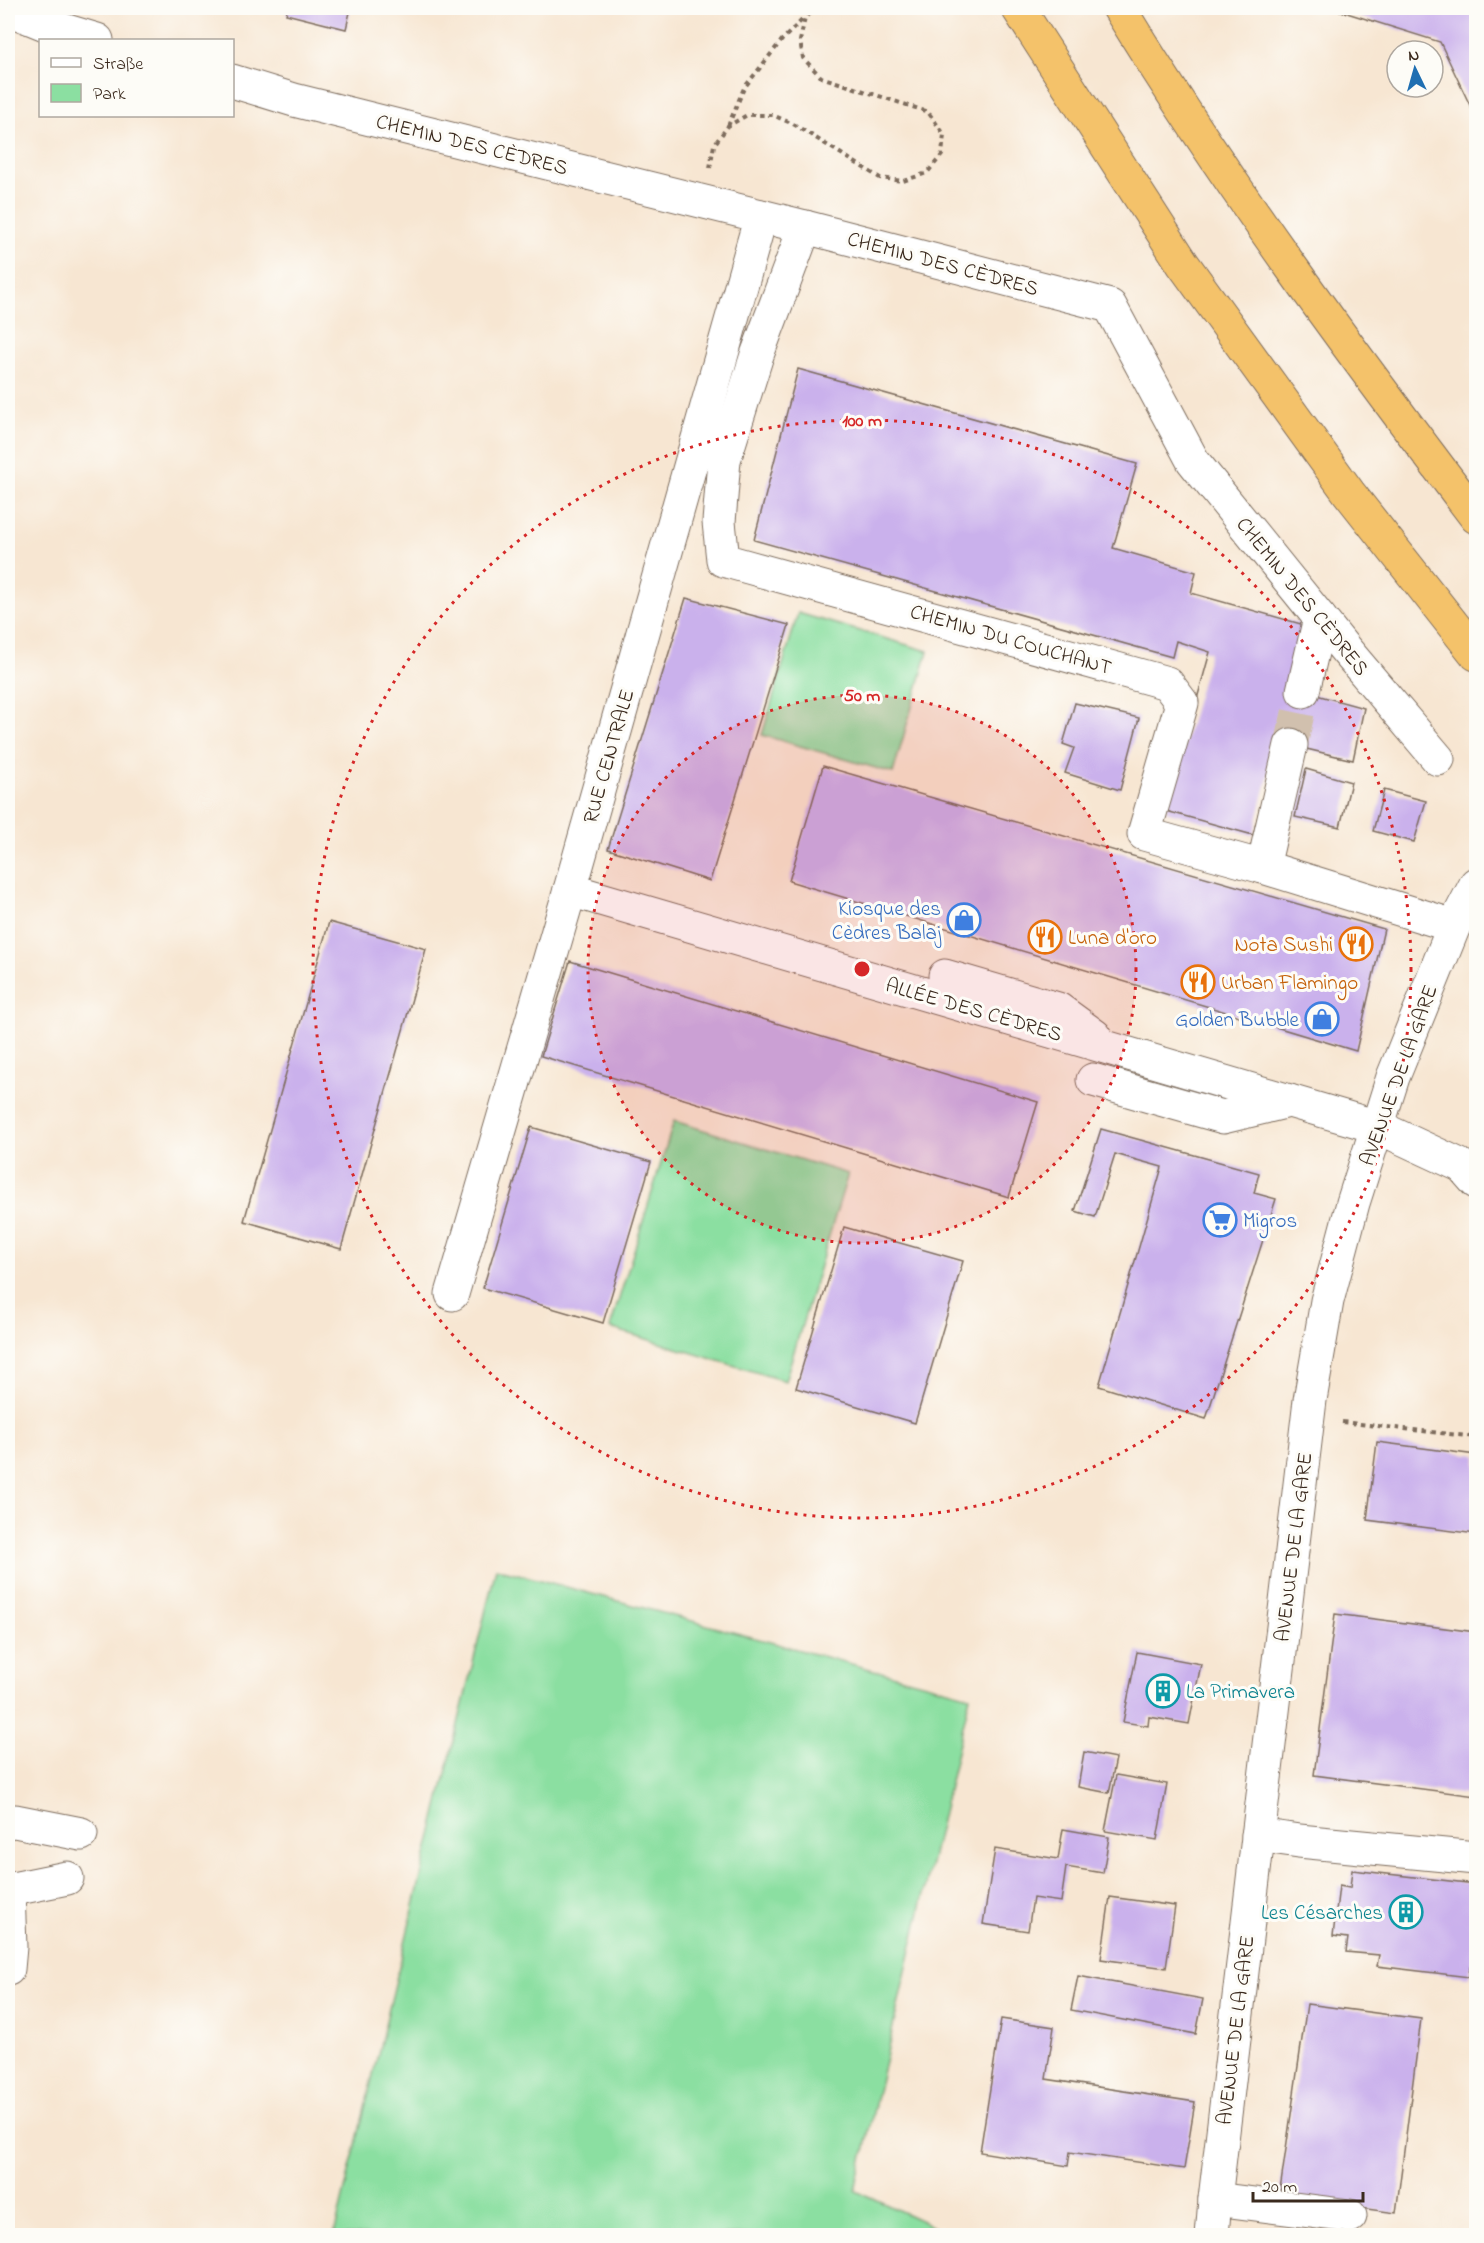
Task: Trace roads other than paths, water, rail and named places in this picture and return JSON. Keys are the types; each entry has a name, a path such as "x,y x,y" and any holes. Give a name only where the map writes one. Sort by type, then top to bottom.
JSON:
{"highway":[{"path":"1018,8 1183,264 1349,493 1476,654"},
{"path":"1119,8 1221,166 1317,304 1476,517"}],"street":[{"path":"8,9 50,26 94,39"},
{"name":"CHEMIN DES CÈDRES","path":"234,82 304,103 704,201 1110,306 1193,461 1438,759"},
{"name":"RUE CENTRALE","path":"452,1294 570,890 761,216"},
{"name":"CHEMIN DU COUCHANT","path":"805,227 758,355 724,460 719,522 723,560 1167,683 1182,703 1144,834 1263,867 1454,926"},
{"path":"1304,691 1320,618"},
{"path":"1263,867 1291,745"},
{"name":"AVENUE DE LA GARE","path":"1212,2235 1308,1419 1327,1301 1353,1203 1396,1071 1454,926 1476,884"},
{"name":"ALLÉE DES CÈDRES","path":"570,890 1378,1127 1462,1166 1476,1182"},
{"path":"945,976 1058,1009 1114,1050"},
{"path":"1093,1080 1223,1117 1290,1101"},
{"path":"8,1822 15,1821 81,1834"},
{"path":"1258,1835 1476,1858"},
{"path":"8,1968 10,1947 8,1890 66,1878"},
{"path":"1215,2199 1350,2216"}],"tunnel":[{"path":"1291,745 1303,691"}],"place":[{"name":"Kiosque des Cèdres Balaj","path":"964,920"},
{"name":"Luna d'oro","path":"1045,937"},
{"name":"Nota Sushi","path":"1356,944"},
{"name":"Urban Flamingo","path":"1198,982"},
{"name":"Golden Bubble","path":"1322,1019"},
{"name":"Migros","path":"1220,1220"},
{"name":"La Primavera","path":"1163,1691"},
{"name":"Les Césarches","path":"1406,1912"}]}
